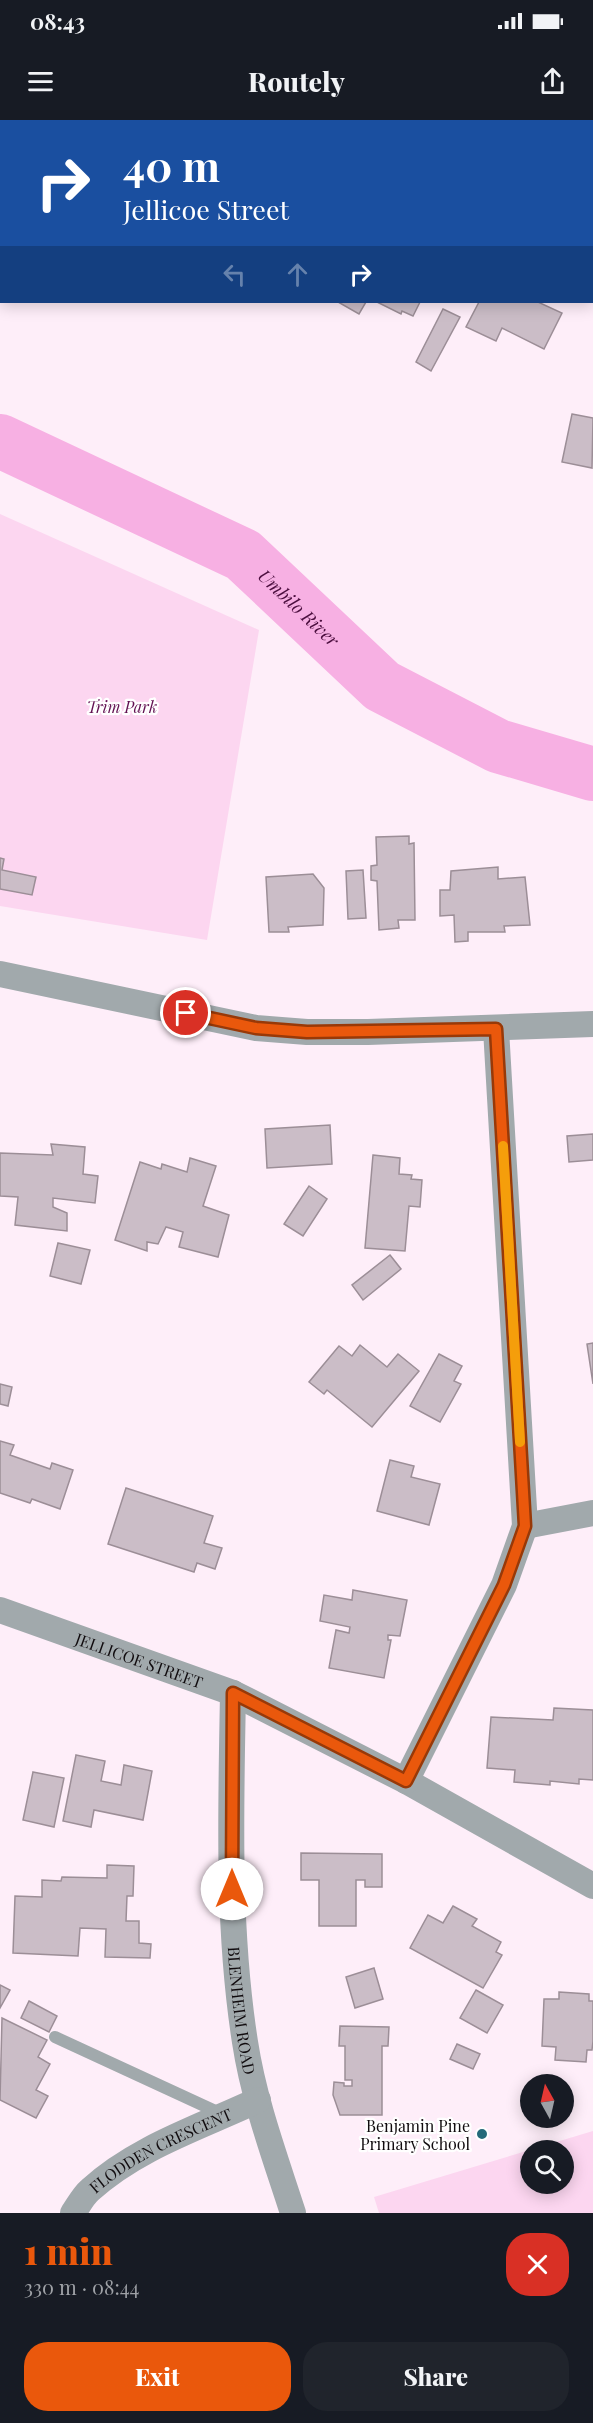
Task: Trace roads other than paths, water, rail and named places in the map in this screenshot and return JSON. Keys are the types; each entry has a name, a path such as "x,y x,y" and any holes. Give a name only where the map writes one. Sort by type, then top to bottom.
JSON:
{"street":[{"path":"0,974 256,1028 307,1032 496,1029 593,1024"},
{"path":"406,1781 504,1585 525,1526 496,1029"},
{"path":"525,1526 593,1514"},
{"name":"JELLICOE STREET","path":"0,1610 233,1693 406,1781 593,1886"},
{"name":"BLENHEIM ROAD","path":"233,1693 232,1911 237,1979 244,2033 258,2100 293,2213"},
{"name":"FLODDEN CRESCENT","path":"73,2213 88,2192 129,2160 168,2139 258,2100"}],"lane":[{"path":"55,2037 225,2115"}],"waterway":[{"name":"Umbilo River","path":"0,441 243,555 382,686 498,746 593,774"}],"place":[{"name":"Benjamin Pine Primary School","path":"482,2134"}],"park label":[{"name":"Trim Park","path":"122,706"}]}
